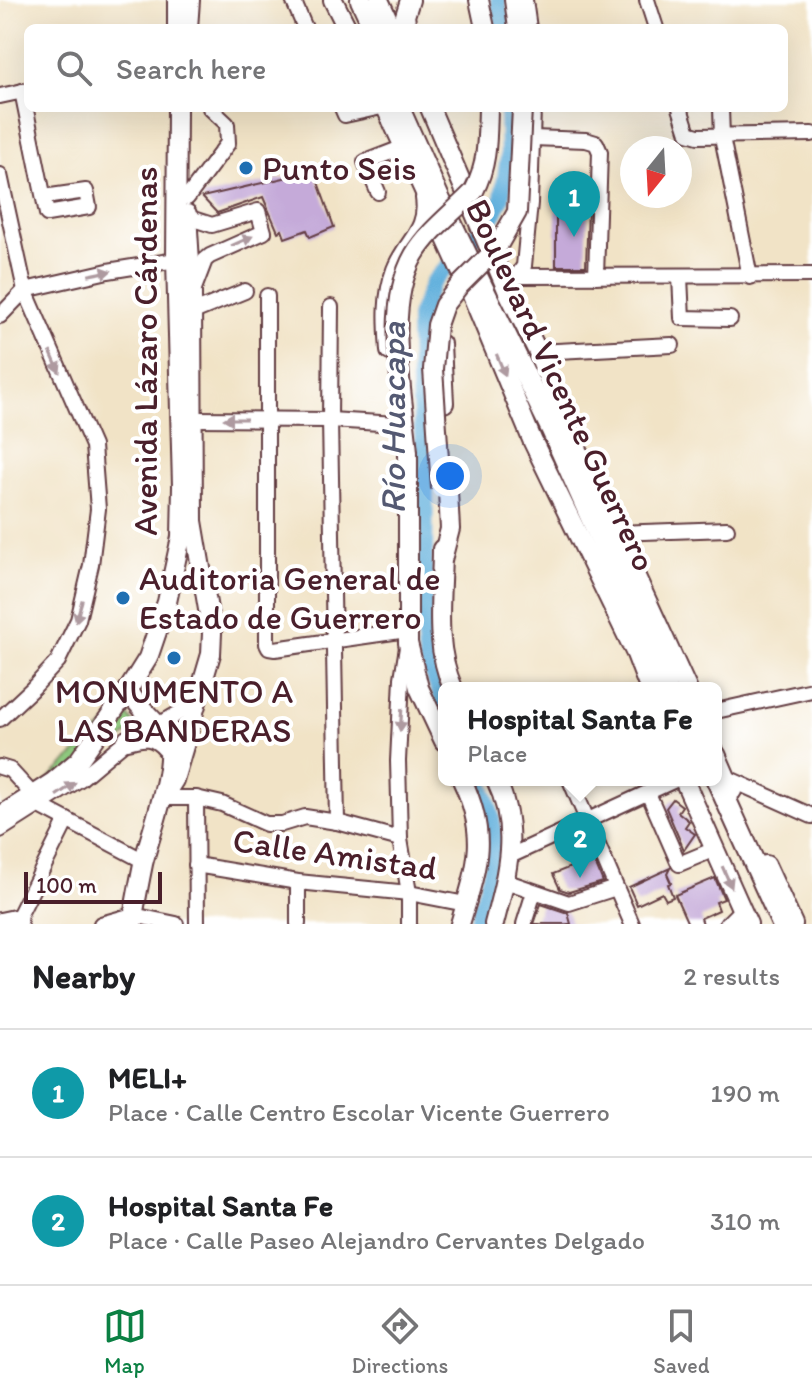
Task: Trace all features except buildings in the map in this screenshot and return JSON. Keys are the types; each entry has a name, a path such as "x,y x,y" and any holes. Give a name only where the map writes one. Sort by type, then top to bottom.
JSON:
{"highway":[{"path":"353,0 363,24"},
{"path":"361,0 372,24"},
{"path":"399,112 403,143"},
{"name":"Boulevard Vicente Guerrero","path":"401,112 435,197 490,283 564,437 672,682"},
{"name":"Boulevard Vicente Guerrero","path":"410,112 435,197"},
{"name":"Boulevard Vicente Guerrero","path":"490,283 662,682"},
{"path":"564,437 580,457"},
{"path":"636,654 660,682"},
{"path":"719,786 773,924"},
{"path":"720,786 782,924"}],"main road":[{"path":"177,0 177,24"},
{"path":"189,24 190,0"},
{"path":"333,0 345,24"},
{"path":"379,0 390,24"},
{"path":"406,24 405,16 410,0"},
{"path":"469,0 483,24"},
{"path":"479,0 484,24"},
{"path":"514,0 517,24"},
{"name":"Avenida Lázaro Cárdenas","path":"0,816 36,800 79,760 128,690 156,640 167,602 181,537 177,112"},
{"name":"Avenida Lázaro Cárdenas","path":"163,797 174,780 211,654 212,633 193,521 188,112"},
{"name":"Boulevard Vicente Guerrero","path":"388,112 435,197"},
{"path":"438,728 419,688 408,636 408,452 397,317 401,286 415,254 474,191 480,179 488,153 488,112"},
{"path":"451,682 440,639 441,489 433,369 437,325 444,305 496,249 517,212 522,112"},
{"name":"Boulevard Vicente Guerrero","path":"433,113 459,176 533,442 647,682"},
{"path":"407,476 400,455 388,309 396,271 404,252 427,219 435,197"},
{"path":"442,560 450,529 441,341 448,312 455,300 490,283"},
{"name":"Boulevard Vicente Guerrero","path":"490,283 538,352 580,457 684,682"},
{"path":"167,602 171,591 183,585 199,587 206,593"},
{"path":"128,690 167,738 168,751 163,797 144,861 133,919"},
{"path":"127,740 142,735 151,736 168,751"},
{"path":"460,924 476,866 479,838 476,811 465,786"},
{"path":"494,924 510,856 510,821 498,786"},
{"path":"687,786 745,917"},
{"path":"720,786 793,924"}],"street":[{"path":"190,24 199,0"},
{"path":"293,0 303,24"},
{"path":"525,0 528,24"},
{"path":"647,0 655,24"},
{"path":"0,96 24,90"},
{"path":"29,112 44,197"},
{"path":"191,304 205,260 264,232 258,211 212,225 187,208 228,143 227,124 214,112"},
{"path":"490,283 524,266 533,112"},
{"path":"681,112 688,133 698,136 812,134"},
{"path":"721,112 722,137 750,277"},
{"path":"533,138 596,143 600,152 596,276"},
{"path":"378,192 365,162 403,143"},
{"path":"0,175 25,290 93,446 98,509 91,565 78,620 58,661 0,719"},
{"path":"0,316 25,290 97,273 176,260"},
{"path":"490,283 596,276 812,275"},
{"path":"680,277 682,318 730,319"},
{"path":"191,304 245,291"},
{"path":"267,296 269,648 335,639 408,636 402,678 398,761 400,839 409,893 409,924"},
{"path":"331,307 337,822"},
{"path":"538,352 672,345"},
{"path":"194,419 397,424"},
{"path":"616,533 727,529"},
{"path":"722,710 812,690"},
{"name":"Avenida Lázaro Cárdenas","path":"0,830 36,800 80,779 127,740 196,703"},
{"path":"0,767 10,770 36,800 144,861"},
{"path":"722,780 812,816"},
{"path":"572,786 632,924"},
{"path":"510,856 663,786"},
{"path":"648,793 679,864 715,849"},
{"path":"163,797 196,798 222,804 266,824 282,824 305,817 400,839"},
{"path":"196,798 197,924"},
{"path":"0,920 19,920 67,820"},
{"name":"Calle Amistad","path":"196,865 298,882 409,893 466,904"},
{"path":"505,881 569,903 616,888"},
{"path":"298,882 298,924"},
{"path":"524,924 534,892"},
{"path":"727,924 745,917"},
{"path":"101,924 133,919 176,924"}],"green space":[{"path":"123,708 137,728 0,825"}],"waterway":[{"name":"Río Huacapa","path":"498,0 502,24"},
{"name":"Río Huacapa","path":"438,689 426,658 424,622 426,491 418,318 432,283 494,215 502,198 508,157 507,112"},
{"name":"Río Huacapa","path":"476,924 492,868 495,837 482,786"}],"place":[{"name":"Punto Seis","path":"246,168"},
{"name":"MELI+","path":"574,237"},
{"name":"Auditoria General de Estado de Guerrero","path":"123,598"},
{"name":"MONUMENTO A LAS BANDERAS","path":"174,658"},
{"name":"Hospital Santa Fe","path":"580,878"}]}
